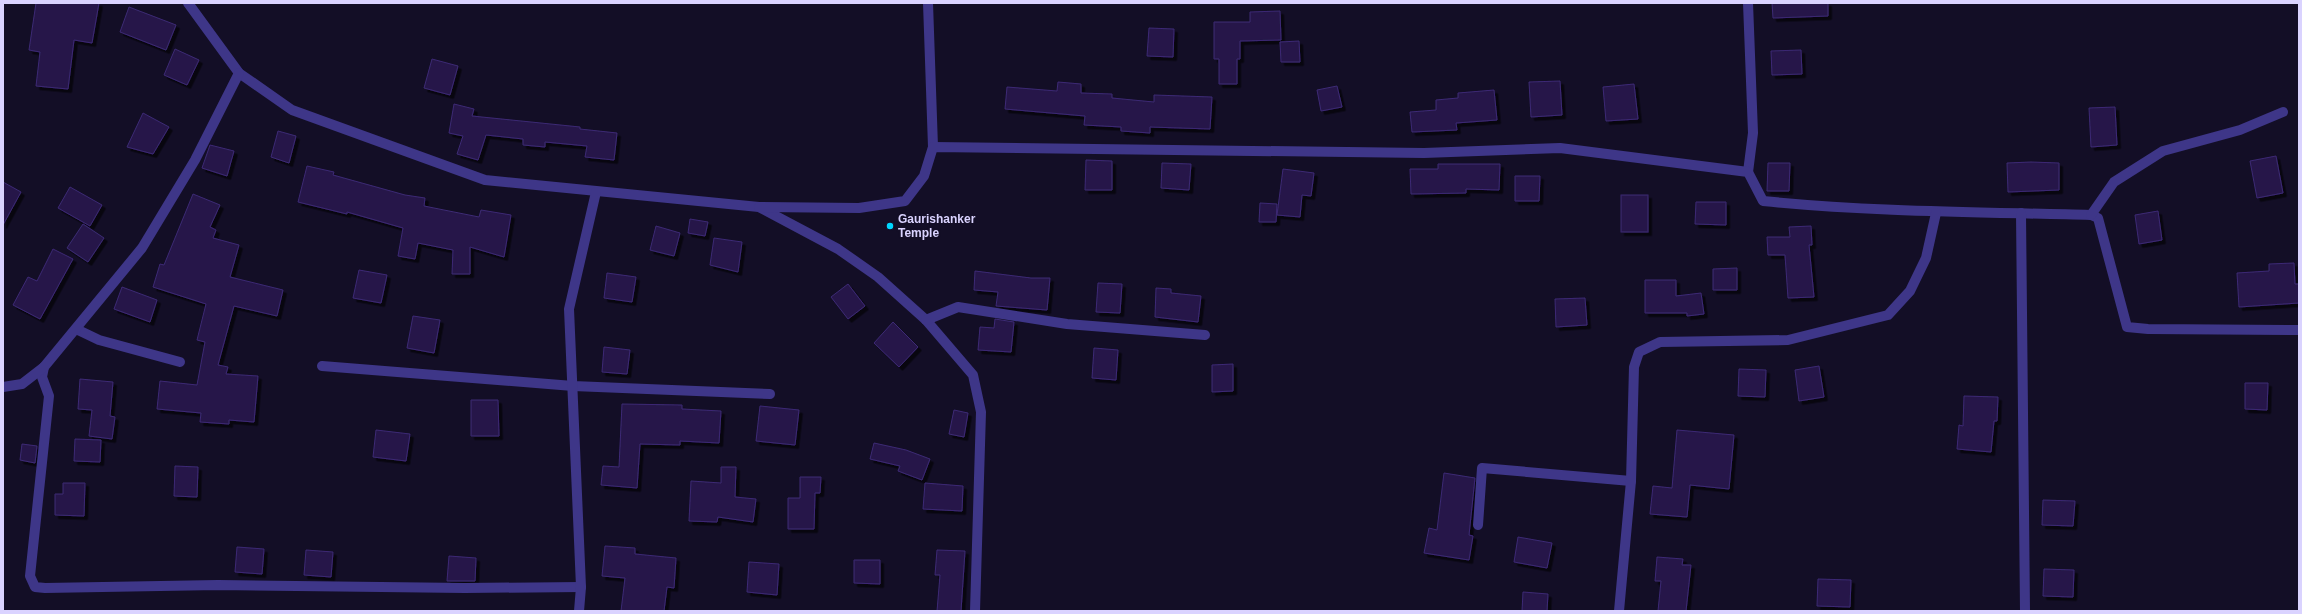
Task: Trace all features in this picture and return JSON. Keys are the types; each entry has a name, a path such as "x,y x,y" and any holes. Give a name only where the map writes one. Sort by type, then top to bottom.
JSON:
{"street":[{"path":"188,3 238,73 292,110 485,180 759,208 859,208 904,201 924,176 933,147 928,3"},
{"path":"1748,3 1753,133 1748,172 1763,201 1819,207 1936,213 2091,214 2098,218 2127,327 2148,330 2299,330"},
{"path":"3,387 22,384 44,367 142,248 195,160 238,73"},
{"path":"2091,214 2114,182 2163,151 2240,130 2283,112"},
{"path":"933,147 1424,153 1560,148 1748,172"},
{"path":"579,611 581,587 569,309 596,192"},
{"path":"759,208 838,249 878,277 926,320 973,374 981,412 975,611"},
{"path":"1619,611 1631,481 1634,367 1639,352 1660,342 1788,340 1888,315 1910,292 1926,258 1936,213"},
{"path":"2021,213 2025,611"},
{"path":"926,320 958,307 1067,324 1205,335"},
{"path":"76,329 98,340 180,362"},
{"path":"322,366 573,386 770,394"},
{"path":"44,367 42,377 49,396 30,576 35,586 45,588 218,584 465,588 581,587"},
{"path":"1478,525 1482,468 1631,481"}],"building":[{"path":"36,3 99,3 92,43 74,40 68,89 36,86 40,52 29,50"},
{"path":"1772,3 1828,3 1828,16 1773,18"},
{"path":"129,7 176,25 166,50 120,32"},
{"path":"1280,11 1281,40 1240,41 1240,59 1237,59 1237,84 1219,84 1219,59 1214,59 1214,22 1250,22 1250,12"},
{"path":"1149,28 1174,29 1173,57 1147,56"},
{"path":"1299,41 1300,62 1281,62 1280,42"},
{"path":"175,49 199,60 187,85 164,75"},
{"path":"1801,50 1802,74 1772,75 1771,51"},
{"path":"432,59 458,66 450,95 424,88"},
{"path":"1560,81 1562,115 1531,117 1529,82"},
{"path":"1058,82 1081,84 1081,93 1112,94 1112,98 1154,102 1154,95 1212,97 1210,129 1150,127 1150,133 1121,131 1121,127 1084,125 1085,116 1005,109 1007,87 1057,91"},
{"path":"1634,84 1638,119 1606,121 1603,87"},
{"path":"1337,86 1342,107 1321,111 1317,90"},
{"path":"1494,90 1497,120 1456,123 1457,130 1412,132 1410,112 1436,110 1436,100 1458,98 1458,93"},
{"path":"454,104 474,109 472,116 580,127 580,129 617,133 614,160 585,157 587,146 545,142 545,147 523,145 523,139 486,135 478,160 457,154 463,136 449,133"},
{"path":"2115,107 2117,145 2091,147 2089,108"},
{"path":"143,113 169,127 153,154 127,147"},
{"path":"278,131 296,136 289,163 271,157"},
{"path":"210,145 234,151 227,176 202,168"},
{"path":"2276,156 2283,193 2257,198 2250,161"},
{"path":"1086,160 1112,161 1112,190 1085,190"},
{"path":"1162,163 1191,164 1189,190 1161,188"},
{"path":"1768,163 1790,163 1789,191 1767,191"},
{"path":"2007,163 2059,163 2059,190 2008,192"},
{"path":"1438,164 1500,164 1499,190 1466,189 1466,193 1411,194 1410,169 1438,169"},
{"path":"307,166 334,172 333,175 405,195 425,198 424,206 479,217 481,210 511,215 504,257 470,247 470,274 452,274 453,250 418,243 415,259 398,256 403,228 347,212 347,214 298,202"},
{"path":"1283,169 1314,173 1311,196 1302,195 1300,217 1277,215"},
{"path":"1515,176 1540,176 1539,201 1515,201"},
{"path":"3,182 21,192 3,225"},
{"path":"70,187 102,205 90,226 58,208"},
{"path":"193,194 220,205 210,227 216,230 213,238 239,245 230,277 283,290 277,316 234,306 218,365 228,367 226,374 258,376 254,422 229,420 229,424 200,422 201,413 157,409 160,381 197,385 205,342 197,340 206,304 153,287 160,264 164,265"},
{"path":"1621,195 1648,195 1648,232 1621,232"},
{"path":"1696,202 1726,202 1726,225 1695,224"},
{"path":"1260,203 1277,204 1276,222 1259,222"},
{"path":"2158,211 2162,240 2139,244 2135,215"},
{"path":"690,219 708,222 705,236 688,233"},
{"path":"83,224 104,238 88,262 67,248"},
{"path":"656,226 680,233 674,256 650,250"},
{"path":"1811,226 1812,245 1809,245 1814,297 1788,298 1785,255 1768,255 1767,237 1790,237 1789,227"},
{"path":"714,238 742,242 738,272 710,265"},
{"path":"53,249 73,259 40,319 13,305 28,277 37,281"},
{"path":"2294,263 2295,284 2299,284 2299,303 2239,307 2237,273 2269,271 2269,264"},
{"path":"1737,268 1737,290 1713,290 1713,269"},
{"path":"359,270 387,275 381,303 353,298"},
{"path":"975,271 1031,278 1050,278 1047,310 996,306 998,292 974,290"},
{"path":"607,273 636,277 632,302 604,298"},
{"path":"1645,280 1676,280 1676,296 1701,293 1704,314 1687,316 1687,313 1645,313"},
{"path":"1098,283 1122,284 1120,313 1096,312"},
{"path":"848,284 865,306 848,319 831,297"},
{"path":"122,287 157,300 150,322 114,309"},
{"path":"1156,288 1171,289 1171,293 1201,296 1198,322 1155,317"},
{"path":"1585,298 1587,325 1556,327 1555,299"},
{"path":"413,316 440,320 434,353 407,348"},
{"path":"995,319 1014,322 1011,352 978,350 980,327 994,328"},
{"path":"893,322 918,347 899,367 874,343"},
{"path":"604,347 630,350 627,374 602,372"},
{"path":"1094,348 1118,350 1116,380 1092,378"},
{"path":"1233,364 1233,391 1212,392 1212,365"},
{"path":"1819,366 1824,397 1799,401 1795,370"},
{"path":"1739,369 1766,370 1765,397 1738,396"},
{"path":"80,379 113,382 110,416 115,417 112,439 89,436 92,410 78,409"},
{"path":"2245,383 2268,383 2267,410 2245,409"},
{"path":"1964,396 1998,397 1997,421 1994,421 1991,452 1957,449 1959,425 1963,426"},
{"path":"471,400 498,400 499,436 471,436"},
{"path":"622,404 682,405 682,409 721,411 719,443 680,441 680,445 640,444 637,488 601,485 603,466 619,467"},
{"path":"760,406 799,410 795,445 756,441"},
{"path":"954,410 968,413 964,437 949,434"},
{"path":"376,430 410,434 406,461 373,457"},
{"path":"1677,430 1734,435 1729,489 1690,485 1687,517 1650,514 1653,486 1672,488"},
{"path":"75,439 101,440 100,462 74,461"},
{"path":"874,443 906,450 930,459 922,480 898,471 900,466 870,459"},
{"path":"22,444 37,446 35,463 20,460"},
{"path":"175,466 198,467 197,497 174,496"},
{"path":"721,467 736,467 735,497 756,499 753,522 718,517 717,522 689,521 691,481 721,483"},
{"path":"1444,473 1475,478 1469,535 1473,536 1469,560 1424,553 1429,528 1437,530"},
{"path":"800,477 821,477 820,493 815,493 814,529 788,529 788,498 800,498"},
{"path":"63,483 85,483 84,516 55,515 55,494 63,494"},
{"path":"925,483 963,486 962,511 923,509"},
{"path":"2043,500 2075,501 2073,526 2042,525"},
{"path":"1518,537 1552,543 1547,568 1514,562"},
{"path":"605,546 635,548 635,554 676,558 674,588 667,587 664,611 621,611 625,578 602,576"},
{"path":"237,547 264,549 262,574 235,572"},
{"path":"306,550 333,552 331,577 304,575"},
{"path":"937,550 965,551 961,611 937,611 940,575 935,575"},
{"path":"449,556 476,558 475,581 447,581"},
{"path":"1657,557 1683,559 1682,565 1691,565 1686,611 1658,611 1661,581 1655,581"},
{"path":"854,560 880,560 880,584 854,583"},
{"path":"749,562 779,564 777,595 747,592"},
{"path":"2044,569 2074,570 2073,597 2043,596"},
{"path":"1818,579 1851,580 1850,607 1817,606"},
{"path":"1523,592 1548,594 1547,611 1522,611"}],"place":[{"name":"Gaurishanker Temple","path":"890,226"}]}
